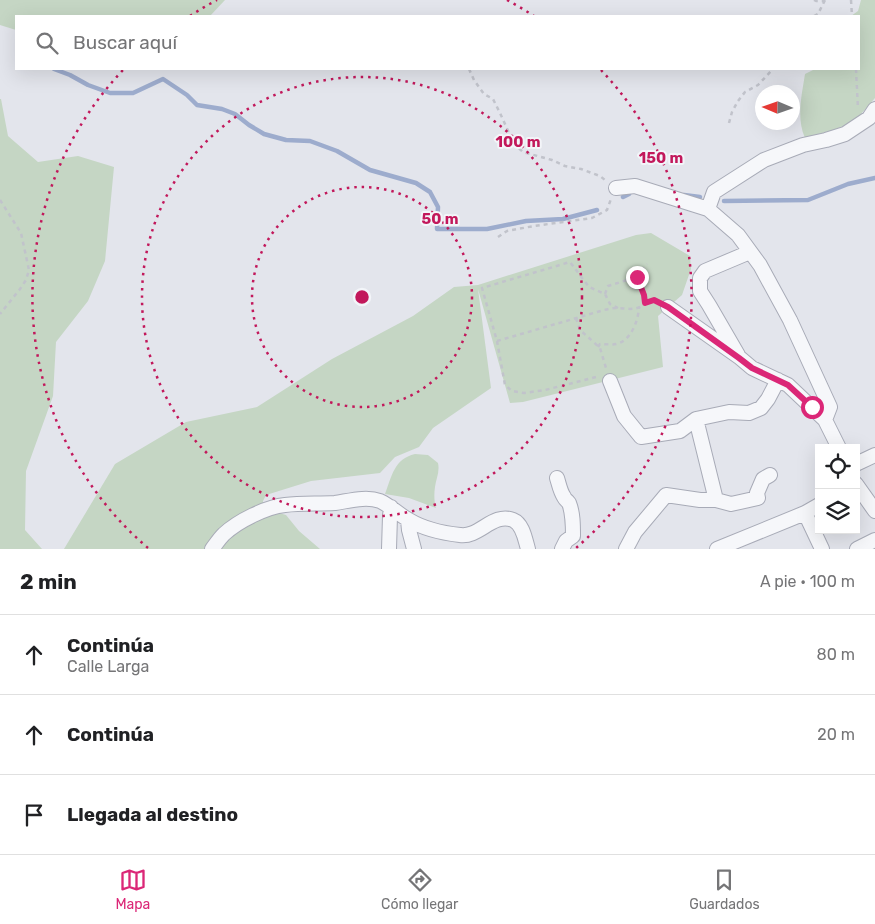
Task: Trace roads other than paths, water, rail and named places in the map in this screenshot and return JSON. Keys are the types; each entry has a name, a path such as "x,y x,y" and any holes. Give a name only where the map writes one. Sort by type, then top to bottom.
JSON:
{"street":[{"path":"708,209 714,192 764,160 803,144 826,140 844,134 869,118 875,109"},
{"path":"616,188 635,186 708,209 738,235 760,265 790,320 830,407 824,420"},
{"path":"739,358 700,291 700,278 705,271 750,252"},
{"path":"668,307 752,368 788,385 824,420 837,444"},
{"path":"609,378 624,416 641,437 680,431 696,419 730,412 748,413 761,408 778,380"},
{"path":"696,419 716,500"},
{"path":"860,462 875,455"},
{"path":"626,549 635,532 666,495 700,500 716,500 731,504 758,498 757,493 763,479 770,475"},
{"path":"557,478 560,490 568,502 571,511 573,526 573,536 562,549"},
{"path":"860,489 875,511"},
{"path":"212,549 224,534 251,516 266,509 284,505 322,504 368,499 380,501 392,507 408,520 424,528 462,536 475,533 497,520 506,518 515,520 521,527 528,549"},
{"path":"389,549 392,507"},
{"path":"717,549 815,507"},
{"path":"805,513 822,549"},
{"path":"408,520 408,530 414,549"},
{"path":"857,549 875,540"}],"waterway":[{"path":"57,70 110,93 133,93 163,79 187,95 197,105 222,109 235,114 264,134 286,140 310,141 337,151 370,170 416,183 430,192 438,207 437,229 487,229 526,221 563,219 597,210"},
{"path":"724,201 808,200 848,184 875,178"},
{"path":"623,197 629,194"},
{"path":"684,195 700,197"}]}
